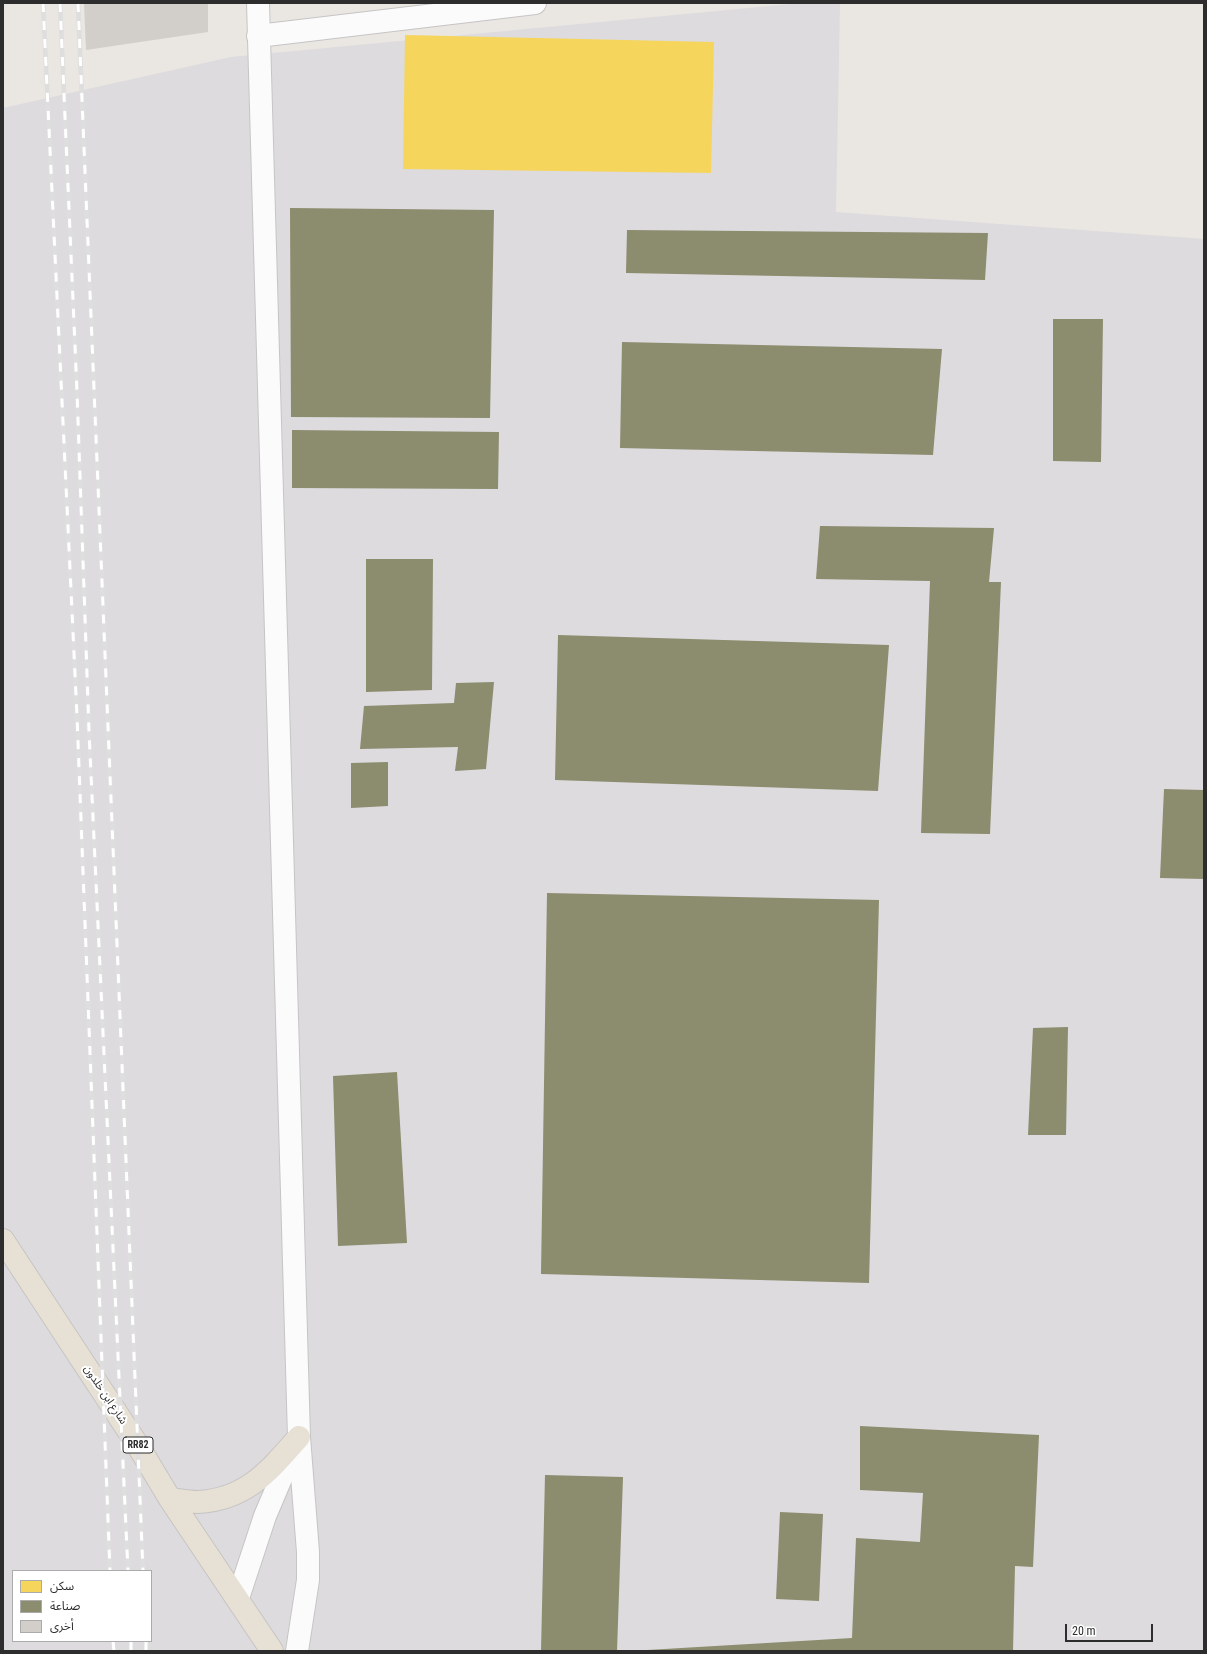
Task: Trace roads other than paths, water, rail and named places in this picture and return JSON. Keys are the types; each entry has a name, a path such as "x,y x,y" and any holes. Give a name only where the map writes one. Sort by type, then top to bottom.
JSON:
{"main road":[{"path":"258,3 298,1437 308,1552 308,1580 297,1651"},
{"path":"258,36 535,3"},
{"name":"شارع ابن خلدون","path":"3,1240 138,1444 170,1499 238,1598 272,1651"},
{"path":"170,1499 197,1502 224,1498 248,1487 270,1470 298,1437"},
{"path":"238,1598 264,1516 298,1437"}],"railway":[{"path":"43,3 77,716 110,1570"},
{"path":"60,3 77,392 89,731 128,1570"},
{"path":"78,3 143,1570"},
{"path":"113,1642 114,1651"},
{"path":"131,1642 131,1651"},
{"path":"146,1642 146,1651"}]}
